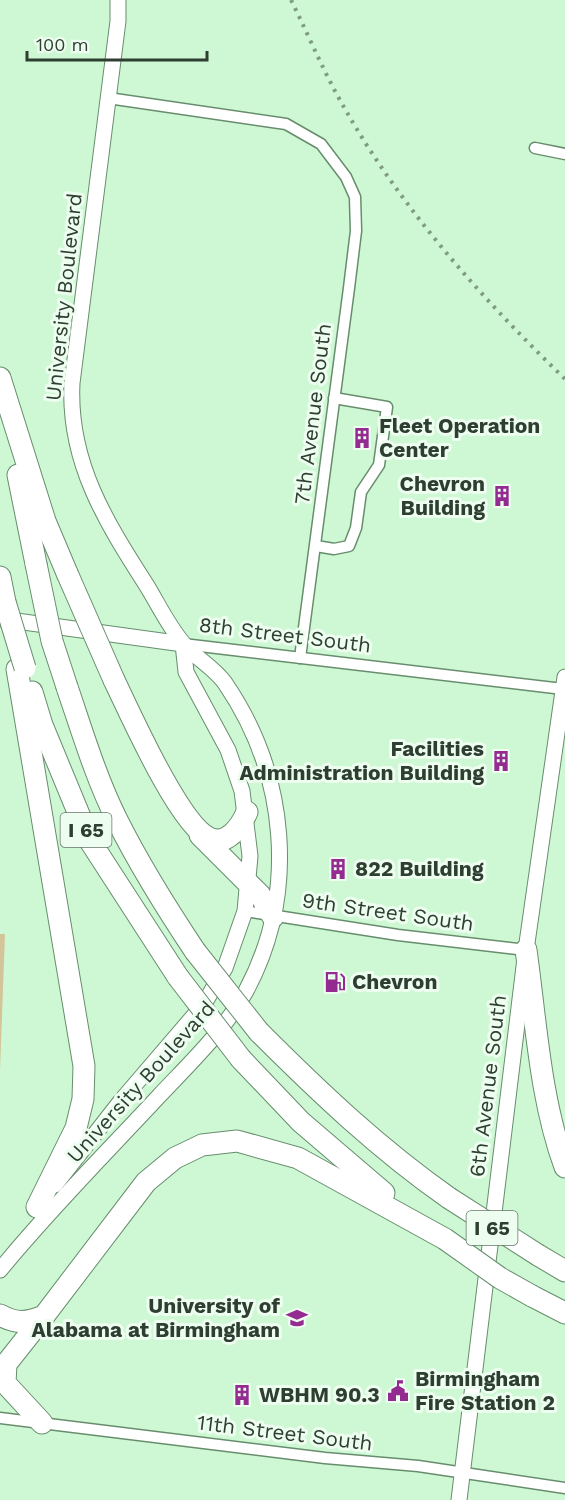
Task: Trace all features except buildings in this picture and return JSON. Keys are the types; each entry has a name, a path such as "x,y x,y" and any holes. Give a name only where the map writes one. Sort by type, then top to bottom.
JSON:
{"highway":[{"path":"0,378 45,521 114,680 152,759 196,830 209,846 260,895 273,917"},
{"name":"I 65","path":"0,389 52,641 67,687 116,819 142,867 195,951 259,1032 324,1098 403,1166 449,1198 565,1271"},
{"path":"0,577 3,610 21,668 84,1066 83,1099 76,1128 37,1207"},
{"name":"I 65","path":"21,668 90,841 178,977 242,1059 301,1122 365,1178 500,1278 565,1313"},
{"path":"196,830 211,840 224,840 234,833 247,812"},
{"path":"526,950 544,1079 559,1150 565,1167"},
{"path":"42,1423 5,1383 3,1368 146,1182 175,1158 202,1145 237,1141 298,1158 445,1239"},
{"path":"0,1315 16,1323 28,1323 44,1316"}],"main road":[{"name":"University Boulevard","path":"0,1268 36,1226 222,1027 255,973 273,917 279,880 280,838 274,795 263,755 245,716 223,680 183,644 101,510 83,470 73,426 73,373 118,21 118,0"},
{"name":"8th Street South","path":"3,610 183,644"},
{"name":"University Boulevard","path":"0,1268 37,1207 113,1111 204,1004 225,968 245,911 250,856 247,812 228,750 186,672 183,644"},
{"name":"6th Avenue South","path":"459,1500 526,950 564,685"}],"street":[{"name":"7th Avenue South","path":"108,98 286,124 321,144 346,177 355,197 356,231 300,658"},
{"path":"535,148 565,154"},
{"path":"316,546 334,549 349,546 356,528 361,492 379,465 383,442 387,407 334,398"},
{"name":"8th Street South","path":"183,644 564,685"},
{"name":"9th Street South","path":"245,911 273,917 526,950"},
{"name":"11th Street South","path":"0,1418 565,1488"}],"shaded area":[{"path":"0,934 5,934 0,1071"}],"railway":[{"path":"291,0 329,80 383,170 439,244 469,279 565,379"}],"place":[{"name":"Fleet Operation Center","path":"362,438"},
{"name":"Chevron Building","path":"502,496"},
{"name":"Facilities Administration Building","path":"501,761"},
{"name":"822 Building","path":"338,869"},
{"name":"Chevron","path":"335,982"},
{"name":"University of Alabama at Birmingham","path":"297,1318"},
{"name":"Birmingham Fire Station 2","path":"398,1391"},
{"name":"WBHM 90.3","path":"242,1395"}]}
